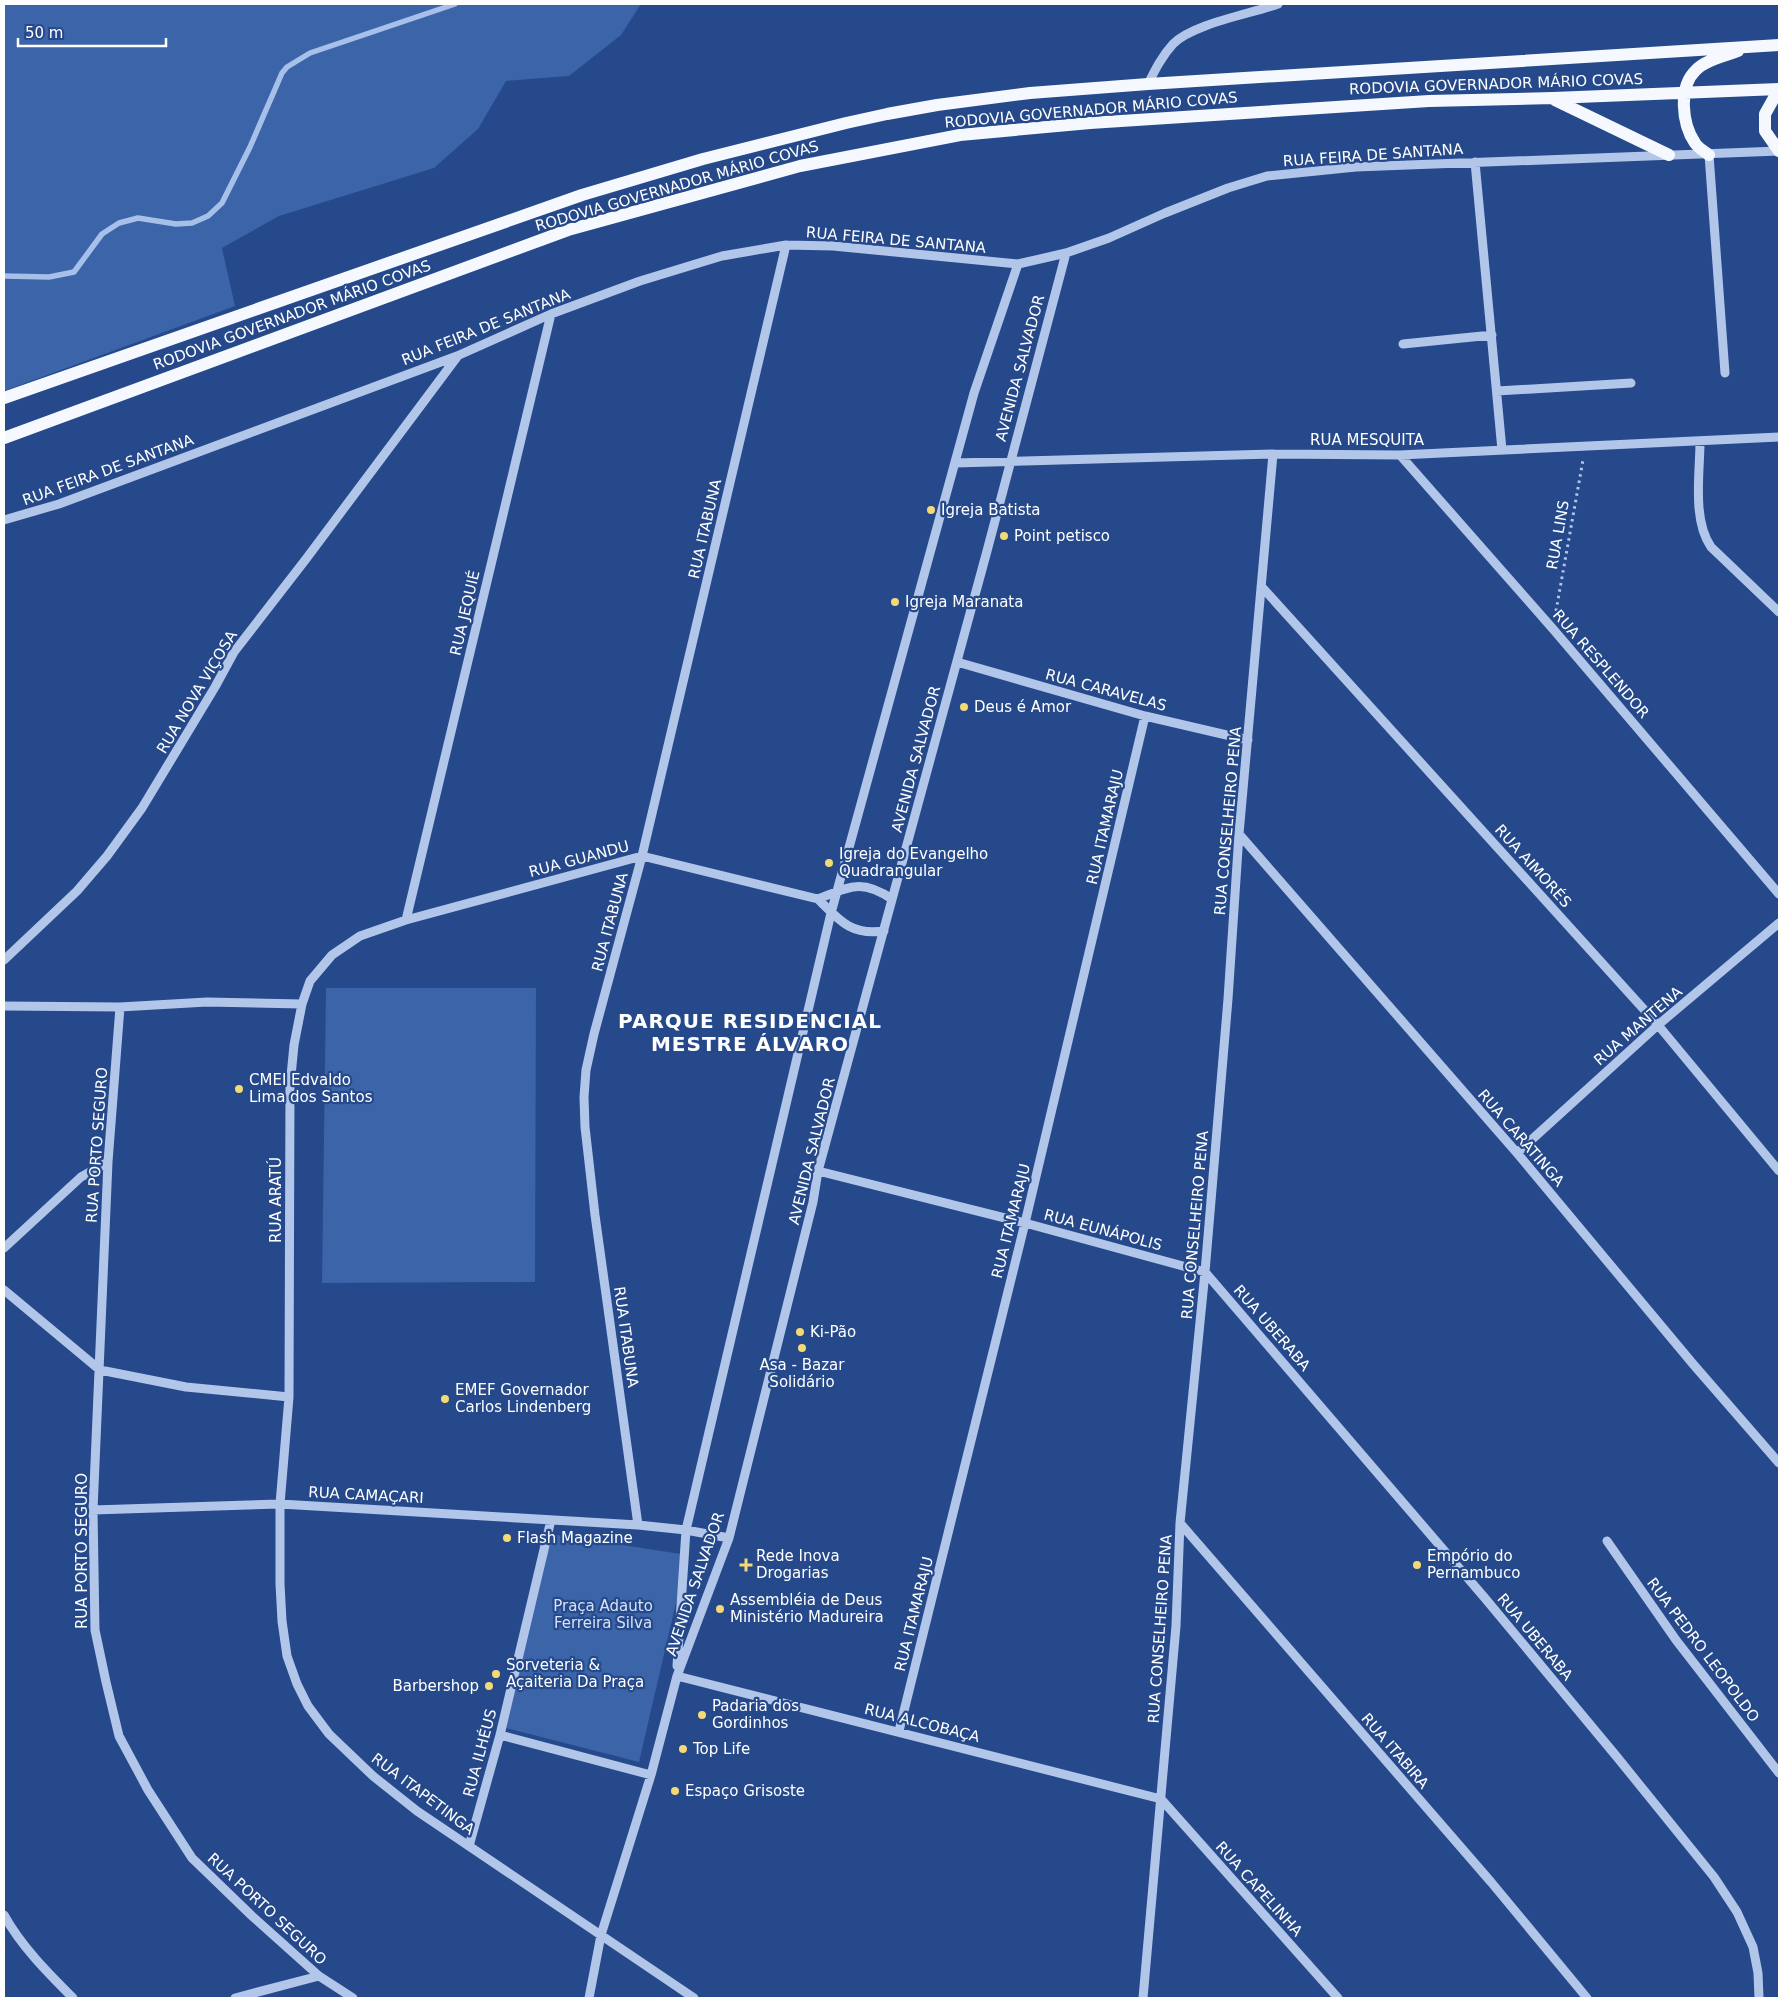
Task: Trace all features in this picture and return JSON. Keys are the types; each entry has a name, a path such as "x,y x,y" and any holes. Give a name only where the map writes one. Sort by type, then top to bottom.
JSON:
{"main road":[{"name":"RODOVIA GOVERNADOR MÁRIO COVAS","path":"4,398 573,198 648,174 846,123 937,105 1030,93 1749,46 1779,46"},
{"path":"1710,154 1695,144 1690,134 1685,114 1684,93 1690,77 1696,69 1749,46"},
{"name":"RODOVIA GOVERNADOR MÁRIO COVAS","path":"4,438 568,230 800,166 960,135 1090,123 1430,101 1779,89"},
{"path":"1779,89 1765,114 1765,131 1779,151"},
{"path":"1553,98 1669,155"}],"street":[{"path":"1148,84 1164,55 1174,42 1204,26 1278,4"},
{"name":"RUA FEIRA DE SANTANA","path":"4,520 59,504 457,356 551,314 640,281 722,256 786,246 833,246 1018,264 1066,253 1109,238 1228,188 1267,176 1356,167 1779,151"},
{"path":"1710,154 1725,373"},
{"path":"1475,162 1502,450"},
{"name":"RUA ITABUNA","path":"638,1525 595,1215 584,1097 586,1070 642,856 786,246"},
{"name":"AVENIDA SALVADOR","path":"589,1998 601,1935 651,1775 677,1676 728,1538 813,1202 818,1171 1066,253"},
{"name":"AVENIDA SALVADOR","path":"677,1676 686,1530 831,913 974,393 1018,264"},
{"name":"RUA JEQUIÉ","path":"406,920 551,314"},
{"path":"1403,344 1492,335"},
{"name":"RUA NOVA VIÇOSA","path":"4,960 77,891 107,856 142,808 234,652 312,551 457,356"},
{"path":"1497,391 1631,383"},
{"name":"RUA MESQUITA","path":"955,463 1273,454 1400,455 1779,437"},
{"path":"1700,441 1700,521 1705,538 1711,547 1779,612"},
{"name":"RUA CONSELHEIRO PENA","path":"1144,1998 1176,1626 1180,1523 1205,1272 1228,999 1239,834 1273,454"},
{"name":"RUA RESPLENDOR","path":"1400,455 1779,894"},
{"name":"RUA AIMORÉS","path":"1261,586 1658,1025 1779,1171"},
{"name":"RUA CARAVELAS","path":"957,662 1145,716 1248,740"},
{"name":"RUA ITAMARAJU","path":"899,1731 1025,1223 1145,716"},
{"name":"RUA CARATINGA","path":"1239,834 1517,1153 1693,1364 1779,1463"},
{"name":"RUA GUANDU","path":"406,920 642,856 818,899"},
{"path":"884,930 864,932 844,924 818,899 860,885 881,891 892,899"},
{"name":"RUA ARATÚ","path":"289,1397 290,1086 294,1045 302,1004 310,981 332,955 360,936 406,920"},
{"name":"RUA MANTENA","path":"1517,1153 1658,1025 1779,923"},
{"path":"4,1006 120,1007 207,1002 302,1004"},
{"name":"RUA PORTO SEGURO","path":"120,1007 108,1162 93,1510 95,1630 119,1736 148,1790 192,1858 318,1976 353,1998"},
{"path":"4,1248 81,1177 108,1162"},
{"name":"RUA EUNÁPOLIS","path":"818,1171 1025,1223 1205,1272"},
{"name":"RUA UBERABA","path":"1205,1272 1484,1597 1714,1877 1737,1912 1753,1947 1758,1972 1759,1998"},
{"path":"4,1290 100,1370 186,1387 289,1397"},
{"name":"RUA ITAPETINGA","path":"289,1397 280,1504 282,1621 287,1656 297,1684 308,1706 329,1734 373,1776 418,1811 694,1998"},
{"name":"RUA CAMAÇARI","path":"93,1510 280,1504 638,1525"},
{"name":"RUA ILHÉUS","path":"469,1846 500,1735 551,1520"},
{"name":"RUA ITABIRA","path":"1180,1523 1491,1882 1587,1998"},
{"path":"638,1525 686,1530 728,1538"},
{"name":"RUA PEDRO LEOPOLDO","path":"1607,1542 1676,1640 1779,1773"},
{"name":"RUA ALCOBAÇA","path":"677,1676 1161,1799"},
{"path":"500,1735 651,1775"},
{"name":"RUA CAPELINHA","path":"1161,1799 1338,1998"},
{"path":"4,1915 9,1925 46,1971 73,1998"},
{"path":"235,1998 318,1976"}],"path":[{"name":"RUA LINS","path":"1552,629 1586,445"}],"green space":[{"path":"4,4 641,4 621,35 569,76 506,81 478,129 434,168 279,216 222,248 235,306 4,391"},
{"path":"326,988 536,988 535,1282 322,1283"},
{"name":"Praça Adauto Ferreira Silva","path":"551,1534 681,1554 682,1577 639,1762 506,1728"}],"waterway":[{"path":"4,276 49,277 74,272 102,234 119,223 138,218 176,224 192,223 208,216 222,203 250,147 282,73 287,67 310,53 455,4"}],"place":[{"name":"Igreja Batista","path":"931,510"},
{"name":"Point petisco","path":"1004,536"},
{"name":"Igreja Maranata","path":"895,602"},
{"name":"Deus é Amor","path":"964,707"},
{"name":"Igreja do Evangelho Quadrangular","path":"829,863"},
{"name":"CMEI Edvaldo Lima dos Santos","path":"239,1089"},
{"name":"Ki-Pão","path":"800,1332"},
{"name":"Asa - Bazar Solidário","path":"802,1348"},
{"name":"EMEF Governador Carlos Lindenberg","path":"445,1399"},
{"name":"Flash Magazine","path":"507,1538"},
{"name":"Rede Inova Drogarias","path":"746,1565"},
{"name":"Empório do Pernambuco","path":"1417,1565"},
{"name":"Assembléia de Deus Ministério Madureira","path":"720,1609"},
{"name":"Sorveteria & Açaiteria Da Praça","path":"496,1674"},
{"name":"Barbershop","path":"489,1686"},
{"name":"Padaria dos Gordinhos","path":"702,1715"},
{"name":"Top Life","path":"683,1749"},
{"name":"Espaço Grisoste","path":"675,1791"}],"district":[{"name":"PARQUE RESIDENCIAL MESTRE ÁLVARO","path":"750,1032"}]}
